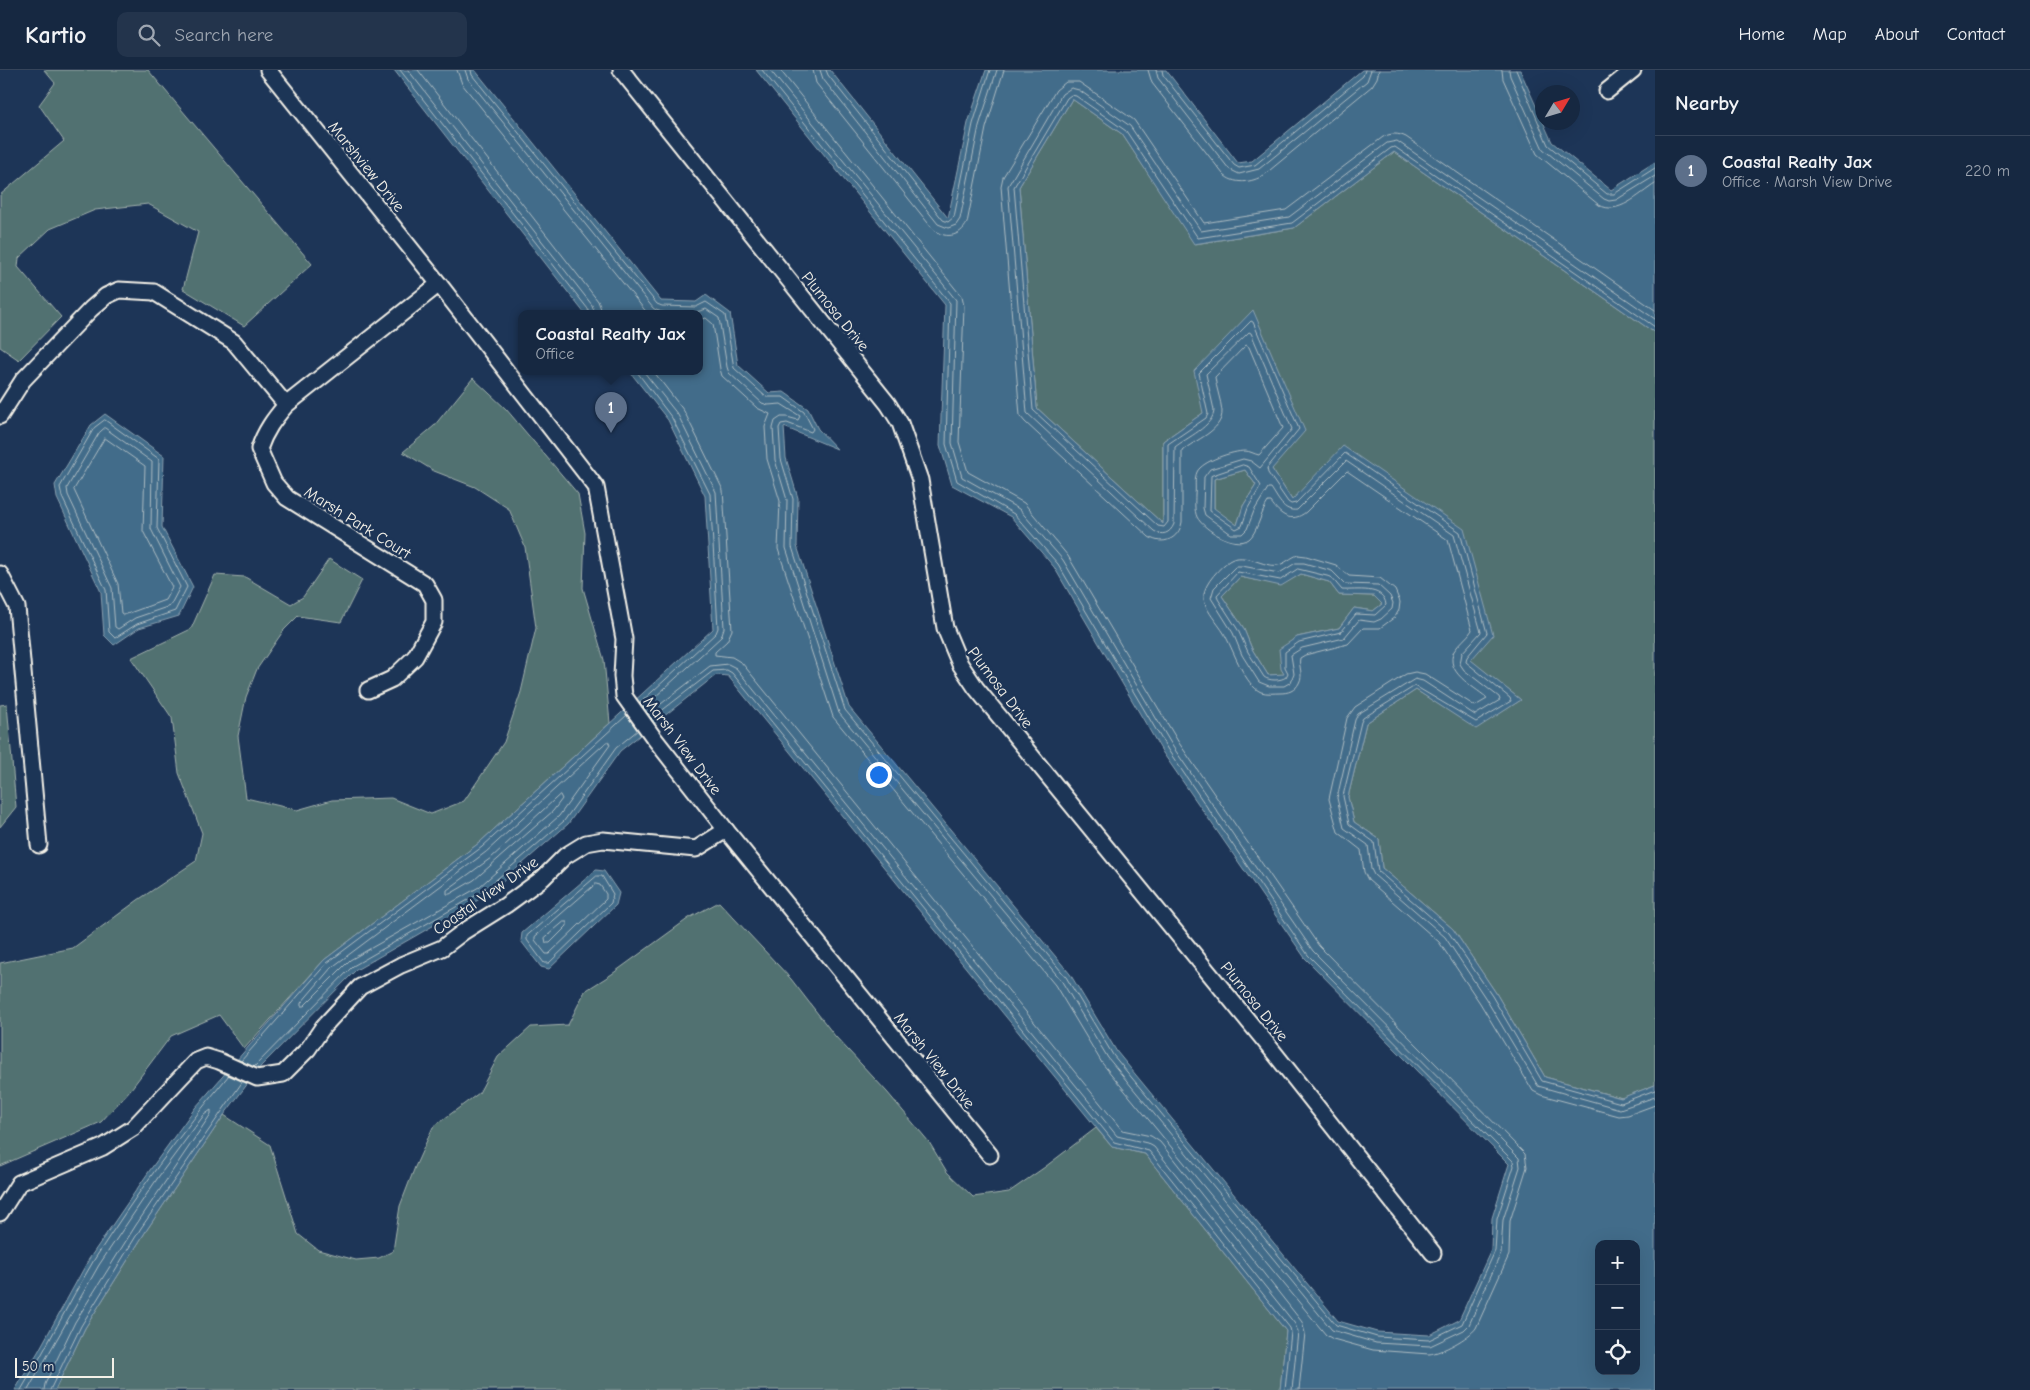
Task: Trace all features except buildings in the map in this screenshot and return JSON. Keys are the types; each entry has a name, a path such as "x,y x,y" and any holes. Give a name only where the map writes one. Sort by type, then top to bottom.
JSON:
{"street":[{"name":"Marshview Drive","path":"268,70 439,284"},
{"name":"Plumosa Drive","path":"621,70 888,404 900,423 920,480 944,628 960,664 976,688 1259,1034 1433,1253"},
{"path":"1607,91 1633,70"},
{"name":"Marsh Park Court","path":"368,690 392,679 415,657 434,622 434,600 425,584 287,498 274,482 259,449 263,435 271,422 286,405 439,284"},
{"name":"Marsh View Drive","path":"439,284 596,487 624,640 622,676 624,696 654,738 726,830 990,1155"},
{"path":"0,416 23,380 91,309 106,296 119,290 154,292 234,342 286,405"},
{"path":"0,574 17,607 39,845"},
{"name":"Coastal View Drive","path":"0,1213 19,1183 103,1147 133,1128 196,1061 206,1057 258,1078 283,1074 308,1049 323,1027 360,987 401,965 442,948 463,932 506,905 543,878 565,856 586,843 603,840 696,849 726,830"}],"green space":[{"path":"44,70 148,70 312,264 244,326 183,289 198,232 148,204 95,210 50,229 19,258 18,267 61,317 19,360 0,347 0,195 64,141 39,105 55,83"},
{"path":"1072,99 1122,134 1195,244 1294,228 1394,152 1655,333 1655,1085 1622,1098 1545,1077 1496,993 1453,929 1382,868 1379,839 1354,822 1348,797 1366,723 1416,690 1476,728 1521,700 1470,660 1292,500 1272,469 1203,413 1163,441 1163,524 1037,408 1019,187"},
{"path":"473,378 506,409 578,494 585,533 583,588 604,660 610,723 479,843 324,960 244,1049 219,1015 171,1036 131,1089 101,1122 0,1166 0,963 73,948 138,900 196,861 202,833 179,773 172,718 131,658 191,629 215,575 245,577 291,604 303,597 329,559 362,580 341,622 298,616 284,630 257,669 246,697 238,736 246,798 297,810 332,800 391,798 431,814 464,801 504,742 521,692 536,628 525,547 509,509 475,487 434,471 403,452 434,426"},
{"path":"1245,470 1256,485 1243,506 1237,525 1214,509 1214,479"},
{"path":"1301,574 1329,582 1339,595 1374,596 1382,604 1373,611 1354,608 1339,628 1297,637 1284,675 1268,675 1252,649 1243,627 1222,596 1240,577 1281,585"},
{"path":"7,704 16,807 0,827 0,705"},
{"path":"719,902 791,979 835,1036 887,1092 929,1142 947,1172 973,1197 1009,1192 1096,1128 1112,1147 1145,1154 1286,1331 1280,1390 55,1390 85,1328 146,1231 224,1115 270,1145 298,1234 318,1250 356,1260 379,1258 393,1251 400,1206 433,1127 479,1093 498,1057 531,1027 568,1025 585,991 612,974 689,918"}],"water":[{"path":"394,70 475,70 661,301 696,302 706,295 730,313 738,365 769,393 784,392 808,409 818,429 837,449 784,427 786,458 798,498 797,546 849,707 1070,974 1117,1052 1338,1321 1377,1332 1429,1335 1459,1320 1491,1250 1492,1218 1509,1164 1305,958 1163,753 1054,567 1011,517 952,485 940,445 945,305 756,70 830,70 948,218 968,123 986,70 1166,70 1238,163 1252,161 1362,70 1520,70 1535,104 1535,130 1547,130 1552,142 1611,190 1655,162 1655,333 1394,152 1294,228 1194,244 1122,134 1072,99 1019,187 1037,408 1163,524 1163,441 1203,413 1194,371 1253,310 1305,431 1272,469 1292,500 1343,446 1464,529 1493,635 1471,660 1521,700 1476,729 1416,690 1366,723 1348,797 1354,822 1379,839 1382,868 1453,929 1496,993 1545,1077 1621,1098 1655,1085 1655,1390 1280,1390 1286,1331 1145,1154 1112,1147 728,676 716,675 620,751 568,824 485,896 356,970 261,1066 224,1115 146,1231 85,1328 55,1390 15,1390 89,1259 150,1170 195,1108 324,960 479,843 713,629 705,496 668,420 632,375 703,375 703,310 582,310","holes":["1245,470 1256,485 1243,506 1237,525 1214,508 1214,479","1301,574 1329,582 1339,595 1374,596 1382,604 1373,611 1354,608 1339,628 1297,637 1279,649 1281,669 1284,674 1268,675 1252,649 1243,627 1222,596 1240,577 1281,586"]},
{"path":"105,414 164,456 162,527 193,587 179,616 139,628 114,645 104,635 101,592 57,498 55,485 91,425"},
{"path":"596,870 604,871 619,893 616,905 549,969 541,967 521,941 522,933"}],"place":[{"name":"Coastal Realty Jax","path":"611,433"}]}
